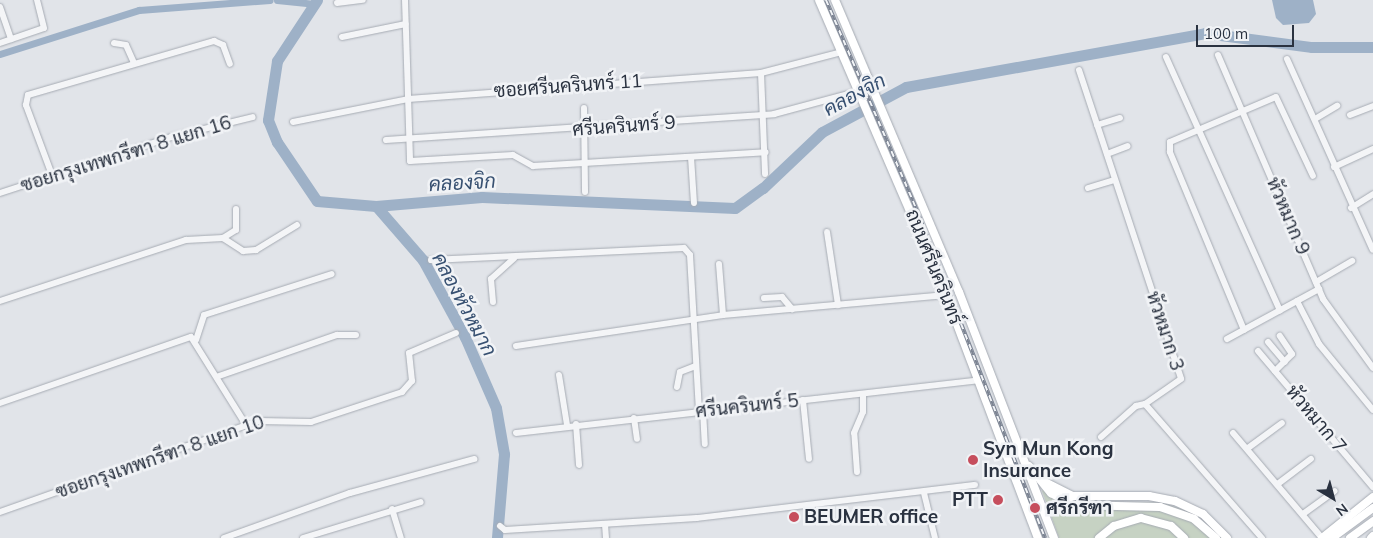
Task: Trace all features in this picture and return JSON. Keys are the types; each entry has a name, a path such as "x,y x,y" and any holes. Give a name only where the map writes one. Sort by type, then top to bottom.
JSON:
{"main road":[{"name":"ถนนศรีนครินทร์","path":"819,0 946,295 1038,538"},
{"name":"ถนนศรีนครินทร์","path":"835,0 885,115 1054,538"},
{"path":"1022,456 1037,477 1060,500 1087,507 1171,510 1194,519 1216,538"},
{"path":"1037,477 1072,496 1149,496 1175,501 1203,514 1227,538"},
{"path":"1322,538 1373,498"},
{"path":"1332,538 1373,508"},
{"path":"1099,538 1114,526 1141,518 1171,526 1184,538"},
{"path":"1350,538 1373,521"}],"street":[{"path":"0,43 44,28 37,0"},
{"path":"337,3 363,0"},
{"path":"405,0 408,159 413,162 513,155 533,166 766,152"},
{"path":"0,7 11,39"},
{"path":"342,37 406,24"},
{"path":"52,175 26,105 28,95 134,63 218,41 230,64"},
{"path":"114,43 126,45 134,63"},
{"name":"ซอยศรีนครินทร์ 11","path":"293,122 408,99 761,73 842,52"},
{"name":"หัวหมาก 9","path":"1218,55 1244,111 1319,289 1340,328 1373,368"},
{"path":"1166,57 1280,311"},
{"path":"1287,59 1315,119 1352,208 1372,247"},
{"name":"หัวหมาก 3","path":"1079,70 1180,379 1145,404"},
{"path":"761,73 765,115 765,174"},
{"name":"ศรีนครินทร์ 9","path":"386,140 584,129 765,115 859,90"},
{"path":"1244,330 1168,147 1198,130 1279,98 1313,176"},
{"path":"1315,119 1337,106"},
{"path":"1350,115 1373,106"},
{"path":"584,108 585,192"},
{"name":"ซอยกรุงเทพกรีฑา 8 แยก 16","path":"0,192 170,137 253,118"},
{"path":"1097,125 1120,118"},
{"path":"1107,154 1128,146"},
{"path":"1334,167 1373,149"},
{"path":"691,157 694,203"},
{"path":"1088,188 1115,180"},
{"path":"1352,208 1373,194"},
{"path":"0,301 186,240 223,238 236,230 236,209"},
{"path":"223,238 243,251 256,250 297,225"},
{"path":"827,232 838,305"},
{"path":"431,260 514,258 684,248 690,255 696,366 705,444"},
{"path":"494,302 491,279 514,258"},
{"path":"1316,282 1352,261"},
{"path":"719,264 723,315"},
{"path":"196,340 204,315 332,274"},
{"path":"1227,339 1319,289"},
{"path":"516,346 723,315 946,295"},
{"path":"764,298 782,297 792,309"},
{"path":"1297,301 1319,344 1373,410"},
{"name":"ซอยกรุงเทพกรีฑา 8 แยก 10","path":"0,512 246,425 276,419 312,422 402,392 412,381 409,353 456,334"},
{"path":"219,376 337,335 356,335"},
{"path":"1274,371 1292,354 1280,336"},
{"path":"0,403 185,338 196,340 219,376 246,425"},
{"path":"1268,342 1285,362"},
{"name":"หัวหมาก 7","path":"1258,351 1373,487"},
{"path":"677,387 680,372 696,366"},
{"path":"559,375 567,425"},
{"name":"ศรีนครินทร์ 5","path":"516,433 567,425 978,380"},
{"path":"857,472 854,433 864,412 863,394"},
{"path":"803,400 810,459"},
{"path":"1101,437 1136,406 1145,404 1262,538"},
{"path":"634,418 638,439"},
{"path":"1248,448 1282,423"},
{"path":"576,424 579,465"},
{"path":"1233,432 1278,483 1322,538"},
{"path":"224,538 359,490 474,459"},
{"path":"1278,483 1311,459"},
{"path":"500,526 504,530 605,524 924,493 975,485"},
{"path":"1303,514 1335,491"},
{"path":"924,493 935,538"},
{"path":"303,538 421,502"},
{"path":"392,510 401,538"},
{"path":"605,524 606,538"}],"green space":[{"path":"1046,485 1057,494 1091,502 1161,502 1193,513 1221,538 1059,538 1042,491"}],"water":[{"path":"1272,0 1313,0 1316,14 1309,23 1283,25 1276,18"}],"waterway":[{"path":"0,54 139,10 270,0"},
{"path":"277,0 314,4"},
{"name":"คลองจิก","path":"317,0 277,61 268,120 277,142 317,201 376,206 482,197 735,208 763,188 822,132 906,87 1205,33 1312,47 1373,47"},
{"name":"คลองหัวหมาก","path":"376,206 423,260 465,337 496,408 504,454 497,538"}],"railway":[{"path":"826,0 913,201 1045,538"}],"place":[{"name":"Syn Mun Kong Insurance","path":"973,460"},
{"name":"PTT","path":"998,500"},
{"name":"ศรีกรีฑา","path":"1035,508"},
{"name":"BEUMER office","path":"794,517"}]}
